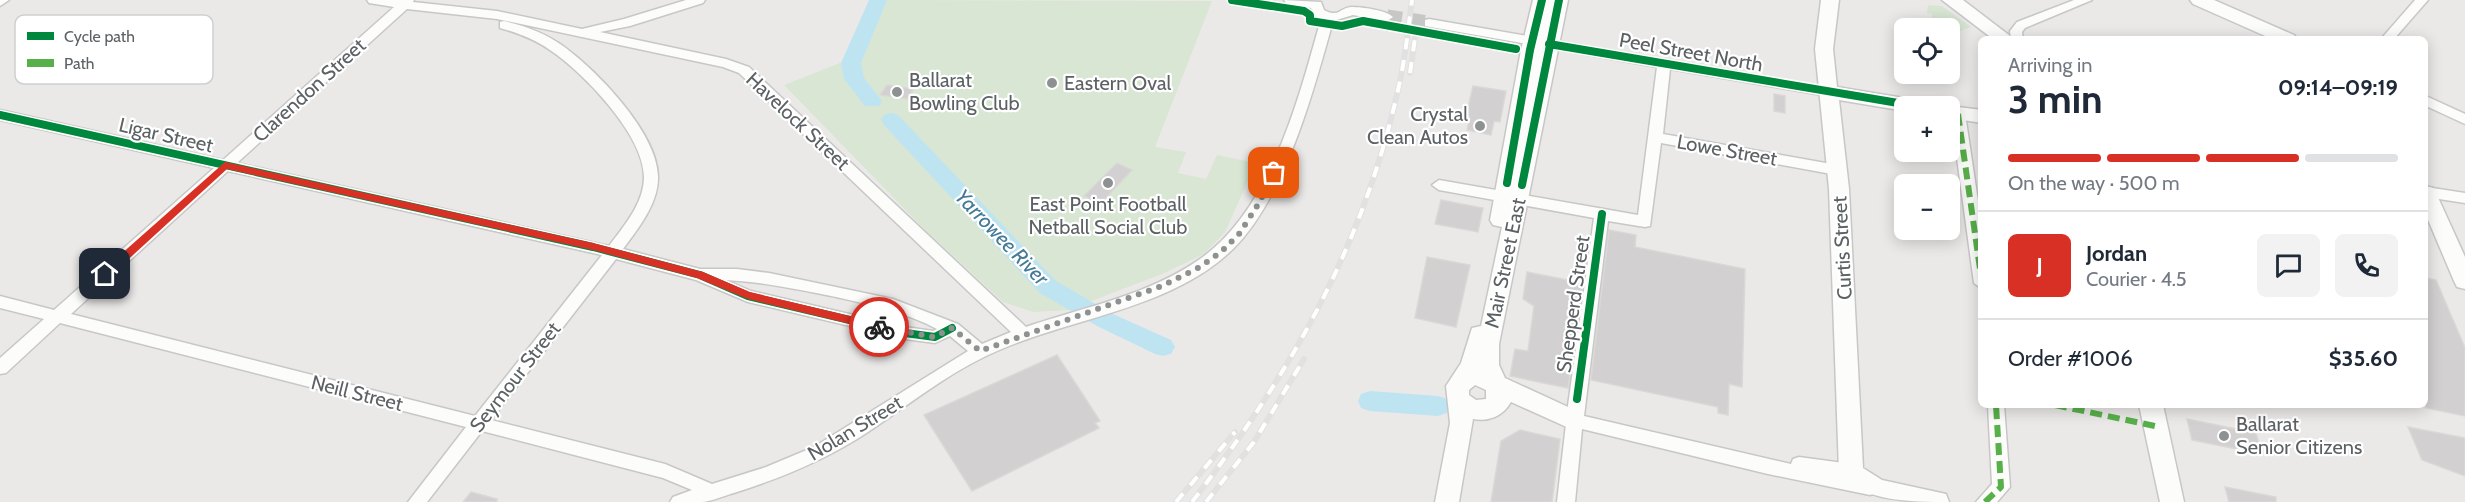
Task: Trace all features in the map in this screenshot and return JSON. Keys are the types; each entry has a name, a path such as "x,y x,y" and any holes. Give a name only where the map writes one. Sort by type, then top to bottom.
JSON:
{"street":[{"name":"Havelock Street","path":"372,0 406,2 430,9 497,15 726,63 746,71 1023,334"},
{"path":"584,32 699,0"},
{"path":"1290,0 1318,2 1318,12 1328,17 1341,17 1349,5 1388,17"},
{"name":"Mair Street East","path":"1496,384 1488,365 1487,351 1540,43 1542,0"},
{"name":"Mair Street East","path":"1540,43 1558,0"},
{"name":"Curtis Street","path":"1830,0 1824,49 1836,160 1851,471"},
{"path":"1951,0 2001,36"},
{"path":"2017,36 2016,31 2021,25 2086,0"},
{"path":"2199,0 2281,36"},
{"path":"2390,36 2422,0"},
{"name":"Clarendon Street","path":"0,368 406,2"},
{"name":"Seymour Street","path":"417,502 613,252 642,207 651,178 646,153 618,111 600,89 561,52 518,28 430,9"},
{"name":"Nolan Street","path":"679,502 821,452 980,351 1185,276 1221,252 1239,234 1259,203 1278,164 1328,17"},
{"path":"603,37 626,22"},
{"name":"Peel Street North","path":"1429,23 1828,92"},
{"name":"Shepperd Street","path":"1566,502 1568,418 1576,408 1602,214 1645,222 1664,64"},
{"path":"1828,92 1894,102"},
{"path":"2428,102 2465,119"},
{"path":"1960,114 1978,116"},
{"name":"Ligar Street","path":"0,115 613,252 700,275 748,296 905,333 935,337 952,328"},
{"name":"Lowe Street","path":"1654,137 1800,164 1836,160"},
{"path":"1960,149 1978,259"},
{"path":"1439,185 1602,214"},
{"path":"2428,192 2465,198"},
{"path":"2428,197 2465,281"},
{"name":"Mair Street East","path":"1459,389 1471,366 1478,343 1512,199"},
{"name":"Ligar Street","path":"700,275 741,273 776,278 899,306 952,328 980,351"},
{"name":"Neill Street","path":"0,302 665,471 691,480 710,492"},
{"path":"1459,389 1477,375 1568,418"},
{"path":"1461,502 1473,435 1479,423 1500,400 1496,384"},
{"path":"1459,389 1463,404 1472,410 1516,408 1568,418 1768,467 1937,502"},
{"path":"1447,502 1462,428 1459,389"},
{"path":"1985,502 2001,488 1996,408"},
{"path":"2152,408 2172,502"},
{"path":"1715,453 1851,471 1859,482 1870,488"}],"green space":[{"path":"886,0 1212,1 1155,147 1186,152 1178,173 1206,179 1217,155 1256,163 1225,232 1204,254 1162,274 1068,310 1033,312 1003,302 924,229 784,85 863,54"},
{"path":"1928,5 1942,6 1959,18 1932,18 1932,14 1927,13"},
{"path":"1960,19 1971,27 1960,31"}],"building":[{"name":"Ballarat Bowling Club","path":"887,85 914,89 908,99 880,95"},
{"path":"1473,86 1506,91 1500,122 1494,121 1491,135 1467,130 1470,117 1466,116"},
{"path":"1774,94 1785,96 1785,113 1774,111"},
{"name":"East Point Football Netball Social Club","path":"1117,163 1132,170 1100,204 1084,196"},
{"path":"1441,200 1483,208 1478,232 1435,224"},
{"path":"1609,230 1636,235 1635,247 1745,269 1742,387 1729,384 1728,415 1718,413 1718,407 1591,380"},
{"path":"1427,257 1470,265 1456,327 1415,318"},
{"path":"1527,272 1583,283 1568,388 1510,376 1515,349 1528,351 1534,306 1523,299"},
{"path":"2428,278 2436,280 2465,348 2465,416 2426,408 2428,408"},
{"path":"1057,355 1100,421 1095,423 1099,428 972,491 924,415"},
{"name":"Ballarat Senior Citizens","path":"2187,419 2256,433 2262,454 2192,440"},
{"path":"2408,427 2465,438 2465,476 2422,460"},
{"path":"1520,430 1560,439 1552,502 1491,502 1501,441"},
{"path":"2225,487 2276,497 2276,502 2229,502"},
{"path":"471,492 497,499 497,502 463,502"}],"waterway":[{"name":"Yarrowee River","path":"872,101 854,79 851,63 878,0"},
{"name":"Yarrowee River","path":"891,120 1048,287 1105,320 1163,347"},
{"name":"Yarrowee River","path":"1370,401 1438,406"}],"tunnel":[{"path":"1387,17 1429,23"}],"railway":[{"path":"1192,502 1227,455 1291,358 1343,256 1365,203 1383,148 1400,79 1412,0"},
{"path":"1410,73 1416,31"},
{"path":"1206,502 1254,442 1304,359"},
{"path":"1176,502 1235,432"}],"marked path":[{"path":"1960,128 1978,255"},
{"path":"1985,502 2001,487 1996,408"},
{"path":"2069,408 2155,426"}],"cycle path":[{"path":"1232,0 1304,11 1310,15 1310,21 1342,26 1363,21 1516,49"},
{"path":"1507,183 1530,50 1542,0"},
{"path":"1522,185 1559,0"},
{"path":"1549,44 1894,102"},
{"path":"0,115 593,247 700,275 748,296 905,333 935,337 952,328"},
{"path":"1577,399 1602,214"}],"way so far":[{"path":"879,327 934,337 952,328 980,351 1162,286 1200,267 1230,243 1255,210 1274,173"}],"place":[{"name":"Eastern Oval","path":"1052,83"},
{"name":"Ballarat Bowling Club","path":"897,92"},
{"name":"Crystal Clean Autos","path":"1480,126"},
{"name":"East Point Football Netball Social Club","path":"1108,183"},
{"name":"Ballarat Senior Citizens","path":"2224,436"}],"route":[{"path":"105,274 225,165 593,247 700,275 748,296 879,327"}]}
